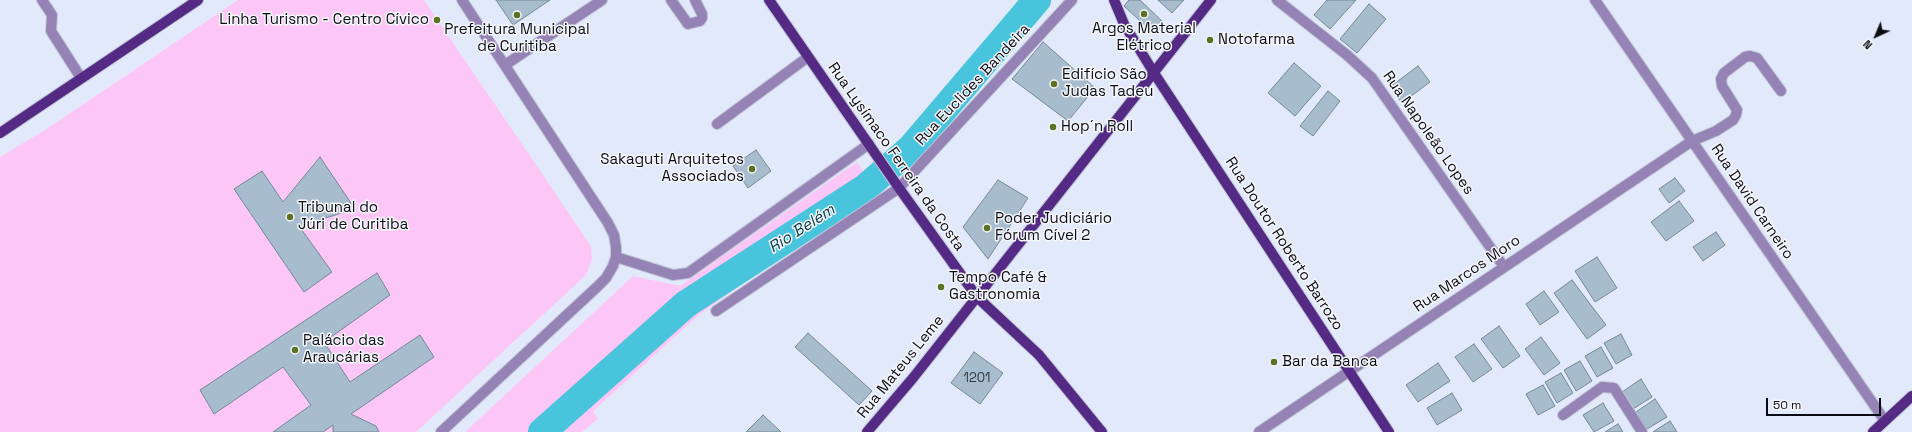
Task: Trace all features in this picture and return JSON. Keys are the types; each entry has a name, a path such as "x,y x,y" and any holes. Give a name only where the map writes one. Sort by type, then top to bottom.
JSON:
{"main road":[{"path":"0,133 198,0"},
{"name":"Rua Lysímaco Ferreira da Costa","path":"769,0 899,188 977,297 1039,355 1102,432"},
{"name":"Rua Doutor Roberto Barrozo","path":"1114,0 1124,24 1154,73 1389,432"},
{"name":"Rua Mateus Leme","path":"867,432 909,383 1211,0"},
{"path":"1873,432 1912,396"}],"street":[{"path":"42,0 52,14 51,31 81,78"},
{"path":"441,432 606,278 616,257 614,235 608,223 462,0"},
{"path":"505,65 602,0"},
{"path":"671,0 688,24 702,18 702,14 695,0"},
{"name":"Rua Euclides Bandeira","path":"716,310 899,188 1072,0"},
{"name":"Rua Napoleão Lopes","path":"1277,0 1347,55 1372,78 1504,267"},
{"name":"Rua David Carneiro","path":"1595,0 1885,421"},
{"name":"Rua Marcos Moro","path":"1259,432 1692,141 1716,131 1733,120 1736,115 1736,110 1722,86 1721,79 1724,73 1745,57 1750,56 1757,58 1781,90"},
{"path":"717,124 808,57"},
{"path":"616,257 673,275 688,273 869,144"},
{"path":"1563,415 1602,387 1614,388 1642,432"}],"shaded area":[{"path":"238,0 424,0 591,246 592,259 586,275 416,432 0,432 0,157 45,130"},
{"path":"857,162 876,189 700,314 593,411 598,419 582,432 465,432 633,276 680,286"}],"building":[{"name":"Prefeitura Municipal de Curitiba","path":"496,0 550,0 513,25"},
{"name":"Argos Material Elétrico","path":"1129,0 1140,0 1164,23 1154,34 1124,6"},
{"path":"1158,0 1184,0 1172,13"},
{"path":"1327,0 1356,0 1330,29 1314,15"},
{"path":"1369,4 1386,19 1357,53 1340,39"},
{"name":"Edifício São Judas Tadeu","path":"1043,42 1095,88 1068,121 1012,79"},
{"path":"1294,63 1321,86 1295,116 1268,93"},
{"path":"1418,66 1430,82 1402,103 1390,87"},
{"path":"1328,91 1340,101 1313,136 1300,126"},
{"name":"Sakaguti Arquitetos Associados","path":"756,150 771,171 748,188 733,166"},
{"name":"Tribunal do Júri de Curitiba","path":"320,157 355,209 299,226 332,272 304,292 234,189 262,171 283,202"},
{"path":"1675,178 1685,191 1669,203 1659,189"},
{"path":"998,180 1028,198 988,259 963,227"},
{"path":"1679,201 1694,221 1666,241 1651,222"},
{"path":"1716,232 1725,245 1703,261 1693,247"},
{"path":"1597,257 1617,288 1595,302 1575,271"},
{"name":"Palácio das Araucárias","path":"377,273 390,295 324,342 350,382 420,335 434,357 351,414 376,426 379,432 333,432 333,425 323,432 273,432 311,405 283,367 214,414 200,390"},
{"path":"1572,280 1606,325 1587,339 1554,293"},
{"path":"1544,291 1559,312 1540,325 1526,304"},
{"path":"1499,326 1520,356 1503,368 1481,339"},
{"path":"808,333 872,391 859,405 795,347"},
{"path":"1621,334 1632,355 1616,364 1604,343"},
{"path":"1541,337 1560,363 1544,375 1525,349"},
{"path":"1474,344 1492,369 1473,382 1455,357"},
{"path":"1601,347 1613,368 1597,377 1585,356"},
{"path":"974,352 1003,373 980,404 951,383"},
{"path":"1580,361 1592,381 1576,391 1564,370"},
{"path":"1438,363 1450,381 1418,402 1406,385"},
{"path":"1561,373 1573,393 1557,403 1545,382"},
{"path":"1641,379 1652,397 1633,409 1622,392"},
{"path":"1543,385 1555,406 1538,415 1526,394"},
{"path":"1452,393 1462,410 1437,425 1427,408"},
{"path":"1655,399 1667,417 1647,429 1636,412"},
{"path":"1603,403 1614,421 1594,432 1583,415"},
{"path":"763,415 781,432 746,432"},
{"path":"1670,421 1677,432 1653,432"},
{"path":"1618,424 1623,432 1605,432"}],"waterway":[{"name":"Rio Belém","path":"542,432 686,304 865,188 911,148 1037,0"}],"place":[{"name":"Argos Material Elétrico","path":"1144,14"},
{"name":"Prefeitura Municipal de Curitiba","path":"517,15"},
{"name":"Linha Turismo - Centro Cívico","path":"437,20"},
{"name":"Notofarma","path":"1210,40"},
{"name":"Edifício São Judas Tadeu","path":"1054,84"},
{"name":"Hop´n Roll","path":"1053,127"},
{"name":"Sakaguti Arquitetos Associados","path":"752,169"},
{"name":"Tribunal do Júri de Curitiba","path":"290,217"},
{"name":"Poder Judiciário Fórum Cível 2","path":"987,228"},
{"name":"Tempo Café & Gastronomia","path":"941,287"},
{"name":"Palácio das Araucárias","path":"295,350"},
{"name":"Bar da Banca","path":"1274,362"}]}
